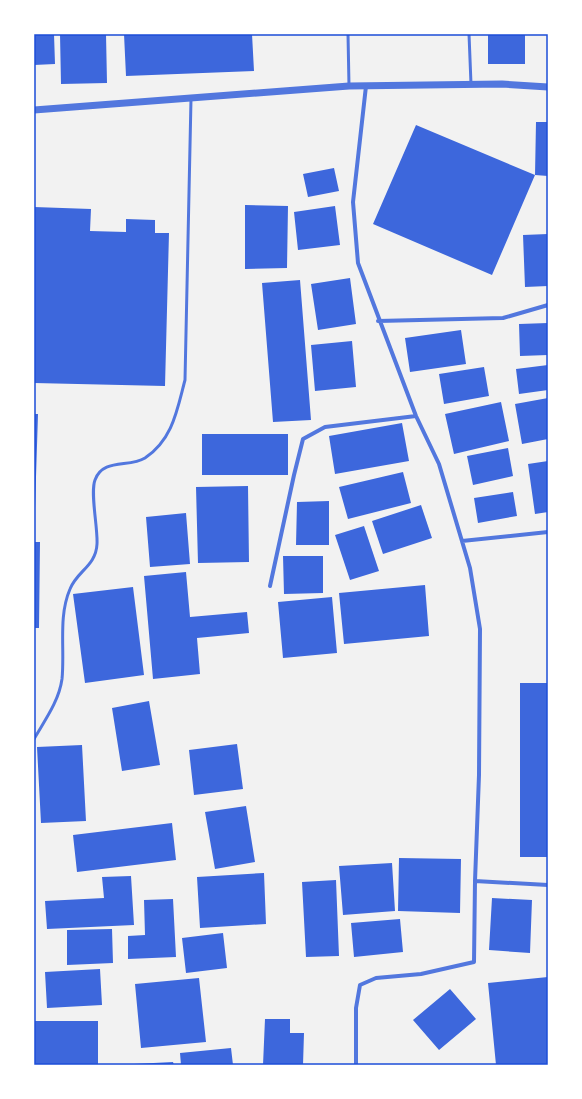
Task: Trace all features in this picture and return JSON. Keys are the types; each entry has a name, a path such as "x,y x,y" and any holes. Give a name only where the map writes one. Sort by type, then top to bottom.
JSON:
{"street":[{"path":"34,110 349,86 471,84 548,87"},
{"path":"356,1065 356,1008 360,985 376,978 421,974 474,962 479,775 480,629 470,568 439,464 416,416 378,321 358,263 353,202 366,86"},
{"path":"378,321 503,318 548,305"},
{"path":"270,586 303,439 325,427 416,416"},
{"path":"462,541 548,532"},
{"path":"475,881 548,885"}],"lane":[{"path":"348,34 349,86"},
{"path":"469,34 471,84"},
{"path":"34,739 53,708 62,681 64,605 70,587 93,561 97,544 94,481 100,471 111,465 144,459 160,444 174,425 185,380 191,99"}],"building":[{"path":"34,34 54,34 55,64 34,65"},
{"path":"60,34 106,34 107,83 61,84"},
{"path":"124,34 252,34 254,71 126,76"},
{"path":"488,34 525,34 525,64 488,64"},
{"path":"536,122 548,122 548,176 535,175"},
{"path":"416,125 535,175 492,275 373,224"},
{"path":"334,168 339,191 308,197 303,174"},
{"path":"245,205 288,206 287,268 245,269"},
{"path":"335,206 340,245 298,250 294,212"},
{"path":"34,207 91,209 90,231 126,232 126,219 155,220 155,233 169,233 165,386 34,383"},
{"path":"548,234 548,286 525,287 523,235"},
{"path":"350,278 356,324 318,330 311,284"},
{"path":"300,280 311,420 273,422 262,283"},
{"path":"548,323 548,355 520,356 519,324"},
{"path":"461,330 466,364 410,372 405,338"},
{"path":"352,341 356,387 315,391 311,345"},
{"path":"548,365 548,390 519,394 516,369"},
{"path":"484,367 489,396 444,404 439,374"},
{"path":"548,398 548,439 522,444 515,404"},
{"path":"501,402 509,441 454,454 445,414"},
{"path":"34,414 38,414 35,508 34,508"},
{"path":"402,423 409,461 335,474 329,436"},
{"path":"202,434 288,434 288,475 202,475"},
{"path":"508,448 513,476 473,485 467,456"},
{"path":"548,461 548,512 535,514 528,464"},
{"path":"403,472 411,503 348,519 339,487"},
{"path":"248,486 249,562 198,563 196,487"},
{"path":"513,492 517,516 478,523 474,498"},
{"path":"329,501 329,545 296,545 297,502"},
{"path":"421,505 432,538 383,554 372,521"},
{"path":"186,513 190,564 150,567 146,517"},
{"path":"364,526 379,571 350,580 335,535"},
{"path":"34,542 40,542 39,628 34,628"},
{"path":"283,556 323,556 323,593 284,594"},
{"path":"186,572 190,617 247,612 249,633 197,638 200,674 153,679 144,576"},
{"path":"425,585 429,636 344,644 339,593"},
{"path":"133,587 144,675 85,683 73,594"},
{"path":"332,597 337,653 283,658 278,602"},
{"path":"520,683 548,683 548,857 520,857"},
{"path":"149,701 160,765 122,771 112,708"},
{"path":"237,744 243,789 194,795 189,750"},
{"path":"82,745 86,821 41,823 37,747"},
{"path":"246,806 255,862 215,869 205,812"},
{"path":"172,823 176,860 77,872 73,835"},
{"path":"399,858 461,859 460,913 398,911"},
{"path":"392,863 395,911 343,915 339,866"},
{"path":"264,873 266,924 200,928 197,877"},
{"path":"131,876 134,925 47,929 45,901 104,898 102,877"},
{"path":"336,880 339,956 306,957 302,882"},
{"path":"492,898 532,900 530,953 489,950"},
{"path":"173,899 176,957 128,959 128,936 145,935 144,900"},
{"path":"400,919 403,952 354,957 351,923"},
{"path":"112,929 113,963 67,965 67,930"},
{"path":"223,933 227,968 186,973 182,938"},
{"path":"100,969 102,1005 47,1008 45,972"},
{"path":"548,977 548,1065 496,1065 488,983"},
{"path":"199,978 206,1042 141,1048 135,984"},
{"path":"450,989 476,1019 439,1050 413,1020"},
{"path":"265,1019 290,1019 290,1033 304,1033 303,1065 263,1065"},
{"path":"34,1021 98,1021 98,1065 34,1065"},
{"path":"231,1048 233,1065 181,1065 180,1053"},
{"path":"173,1062 174,1065 134,1065 134,1064"}]}
